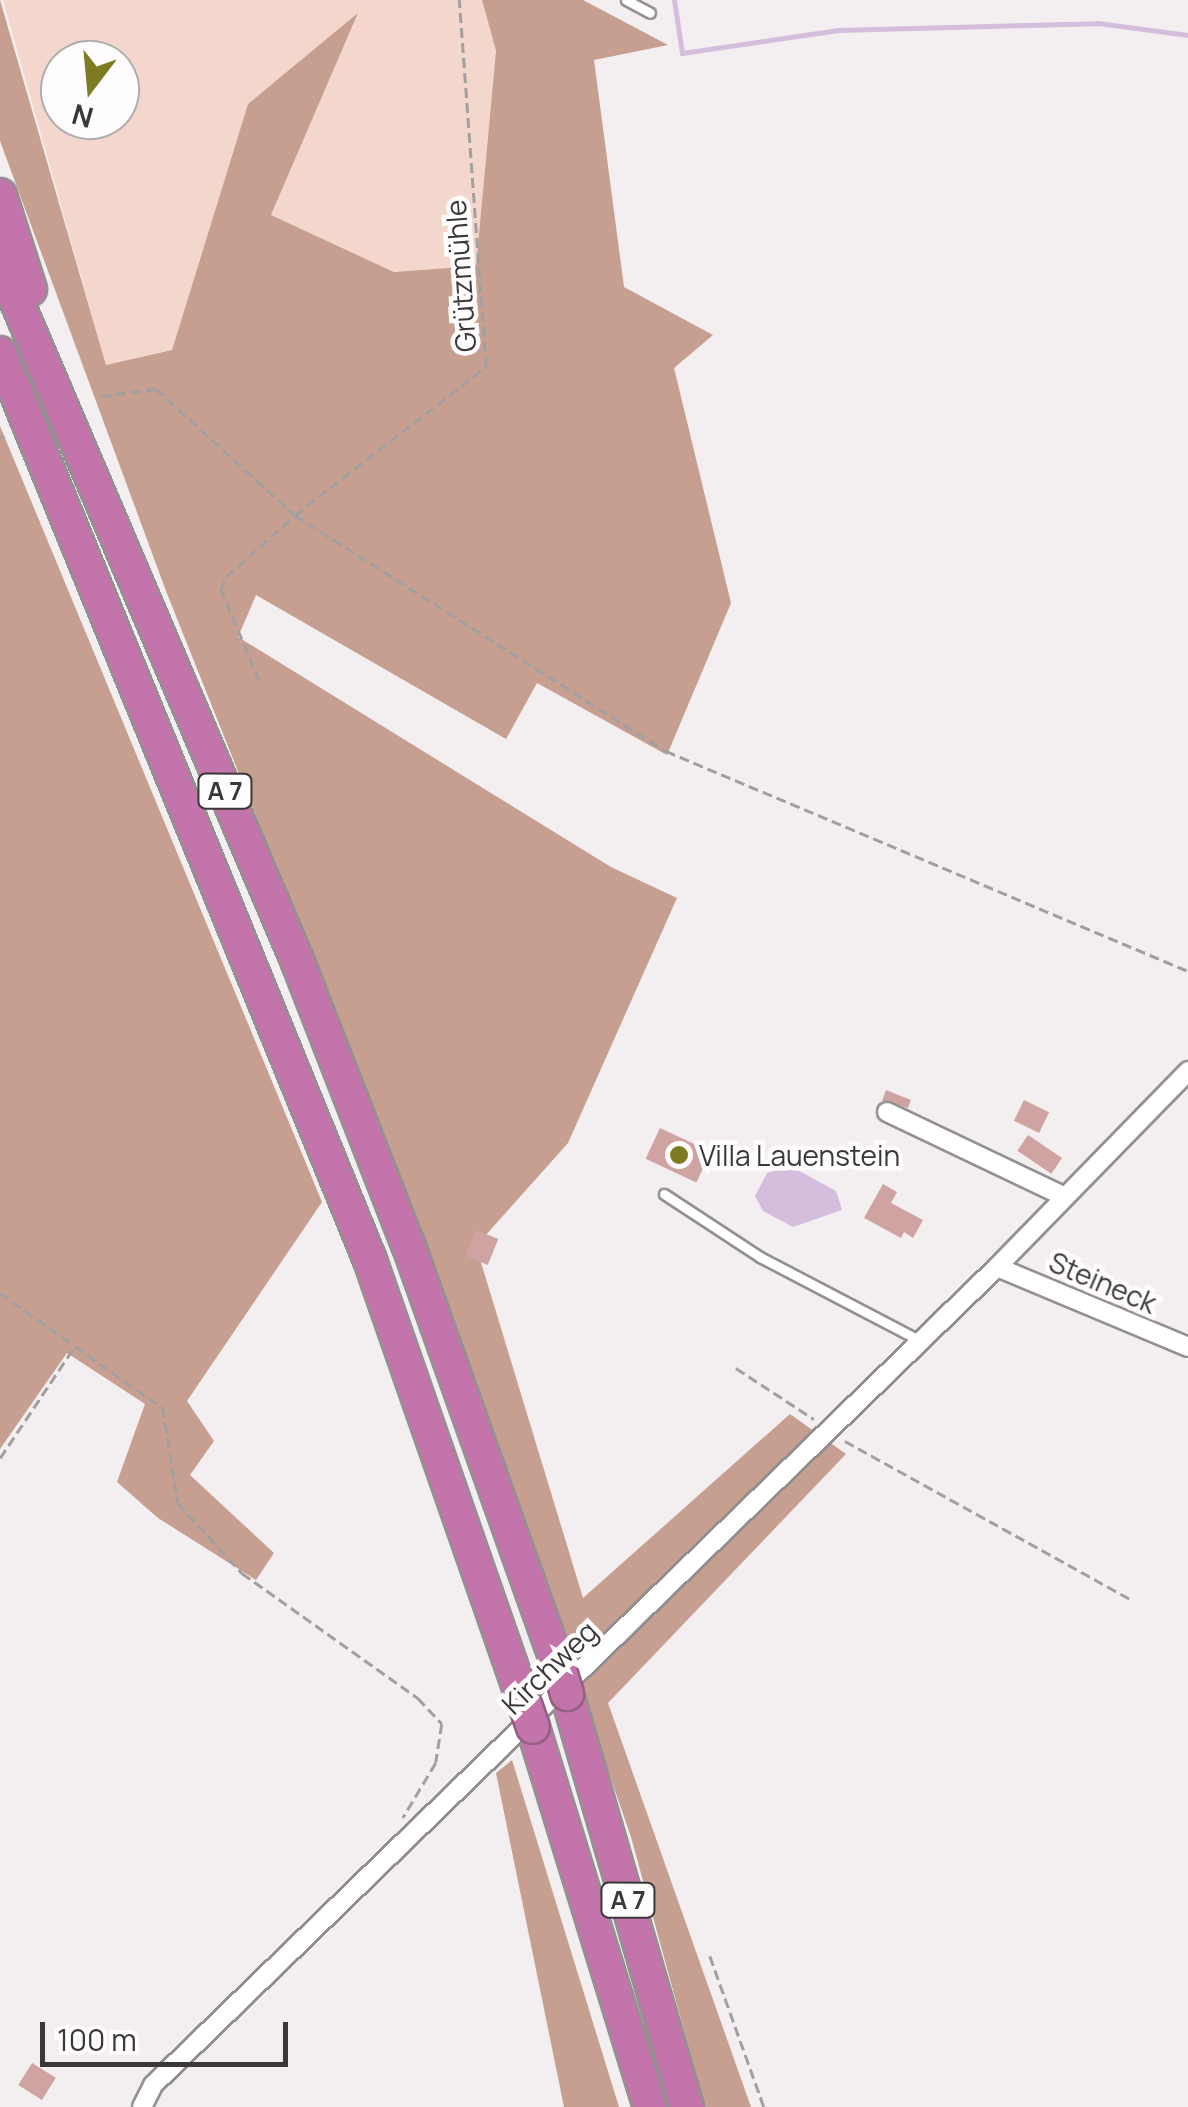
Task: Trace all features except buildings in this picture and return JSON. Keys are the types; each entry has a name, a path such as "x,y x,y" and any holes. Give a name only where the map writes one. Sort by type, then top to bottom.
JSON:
{"highway":[{"path":"0,195 33,301 35,343"},
{"name":"A 7","path":"0,262 297,960 421,1278 564,1684 687,2107"},
{"name":"A 7","path":"0,353 370,1260 529,1717 650,2107"}],"street":[{"name":"Kirchweg","path":"142,2107 152,2085 830,1431 1188,1071"},
{"path":"886,1112 1065,1197"},
{"name":"Steineck","path":"997,1267 1188,1347"}],"lane":[{"path":"626,0 650,13"},
{"path":"664,1194 760,1257 921,1341"}],"path":[{"name":"Grützmühle","path":"294,515 486,367 459,0"},
{"path":"102,396 156,389 294,515 666,751 1188,972"},
{"path":"0,438 6,436"},
{"path":"259,681 222,583 294,515"},
{"path":"0,1293 162,1408 178,1503 242,1573 418,1698 442,1724 436,1764 397,1828"},
{"path":"0,1458 75,1346"},
{"path":"736,1368 873,1462 1132,1600"},
{"path":"710,1956 764,2107"}],"shaded area":[{"path":"0,0 106,365 172,350 248,104 358,13 271,215 394,272 476,266 496,51 482,0 583,0 668,45 594,60 624,287 713,335 674,368 731,603 667,755 537,683 506,739 256,595 238,637 611,867 677,898 568,1143 476,1246 583,1598 790,1414 846,1454 608,1703 751,2107 705,2107 631,1837 423,1235 166,591 0,141"},
{"path":"3,0 482,0 496,51 476,267 394,272 271,215 357,16 248,104 172,350 106,365 43,140 140,140 140,40 40,40 40,131"},
{"path":"0,426 322,1202 187,1401 214,1441 190,1475 274,1553 256,1580 158,1518 117,1482 145,1404 67,1353 0,1449"},
{"path":"790,1166 836,1191 842,1210 793,1227 763,1211 755,1196 767,1173"},
{"path":"512,1760 619,2107 564,2107 496,1773"}],"waterway":[{"path":"674,0 682,53 838,30 1098,23 1188,35"}],"place":[{"name":"Villa Lauenstein","path":"679,1155"}]}
